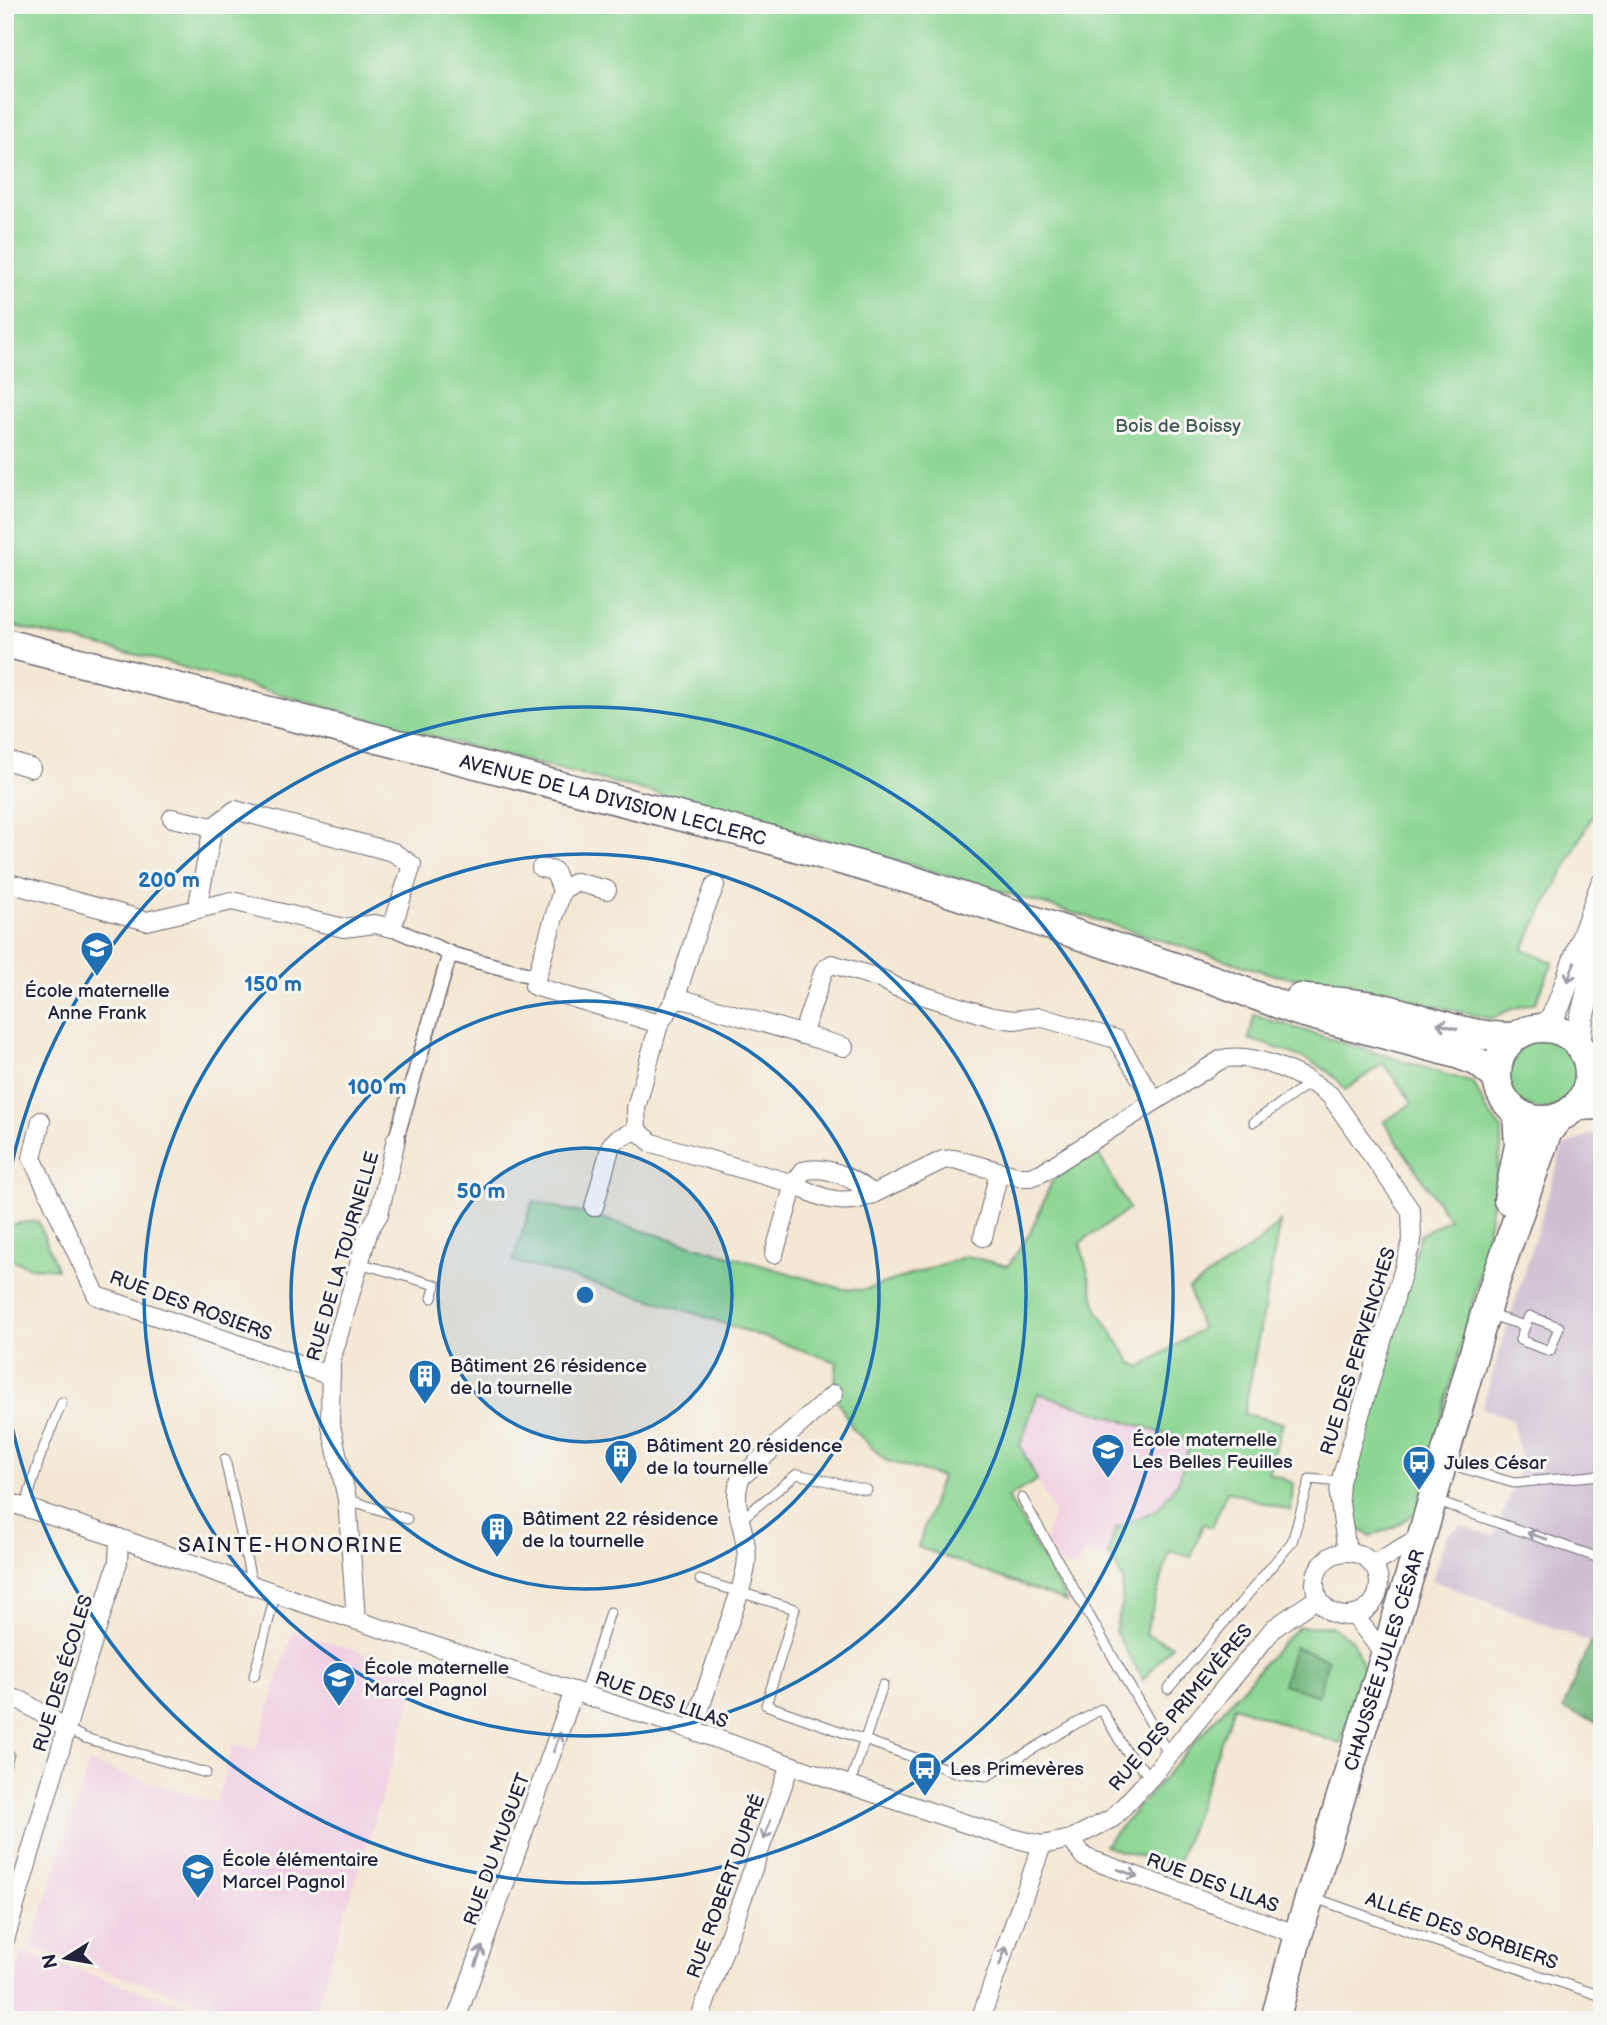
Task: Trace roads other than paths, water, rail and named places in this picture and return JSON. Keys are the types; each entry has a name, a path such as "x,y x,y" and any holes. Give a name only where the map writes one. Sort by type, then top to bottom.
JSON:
{"main road":[{"name":"AVENUE DE LA DIVISION LECLERC","path":"5,643 780,843 915,881 1214,980 1297,1011 1471,1059 1496,1077"},
{"name":"AVENUE DE LA DIVISION LECLERC","path":"1214,980 1298,997 1382,1008 1472,1032 1514,1037"},
{"path":"1543,1027 1562,1031 1579,1044 1596,1076 1579,1110 1539,1120 1517,1113 1502,1097 1496,1077 1500,1055 1514,1037 1532,1028 1543,1027"},
{"name":"CHAUSSÉE JULES CÉSAR","path":"1275,2020 1298,1935 1422,1536 1487,1306 1549,1129 1579,1110"},
{"name":"CHAUSSÉE JULES CÉSAR","path":"1487,1306 1519,1145 1517,1113"}],"street":[{"path":"6,764 31,768"},
{"path":"197,909 213,827 235,810 393,852 412,865 392,928"},
{"path":"172,818 213,827"},
{"path":"541,868 554,871 562,890 534,986 659,1024"},
{"path":"5,882 147,921 232,901 344,928 375,924 392,928 452,954 537,977"},
{"path":"562,890 576,882 607,890"},
{"path":"715,885 698,927 676,1000 659,1024 636,1108 637,1130 652,1143 794,1184 834,1200 849,1202 873,1194 943,1160 954,1159 1020,1177 1030,1177 1041,1173 1155,1101 1116,1039 1040,1017 1014,1020 992,1017 832,964 824,970 802,1035"},
{"path":"1543,1027 1552,1018 1559,1004 1602,885"},
{"path":"1579,1044 1581,1021 1600,947"},
{"name":"RUE DE LA TOURNELLE","path":"356,1619 347,1499 330,1421 331,1361 369,1230 379,1214 396,1139 452,954"},
{"path":"676,1000 686,1000 844,1047"},
{"name":"RUE DES PERVENCHES","path":"1155,1101 1222,1059 1242,1056 1312,1082 1330,1096 1411,1211 1412,1241 1340,1482 1339,1496 1347,1552"},
{"name":"RUE DES ROSIERS","path":"41,1121 32,1158 97,1296 331,1376"},
{"path":"594,1207 611,1145 617,1139 637,1130"},
{"path":"774,1254 794,1184 803,1171 820,1169 853,1179 873,1194"},
{"path":"983,1237 999,1172"},
{"path":"692,1730 740,1591 747,1563 736,1489 741,1477 834,1394"},
{"name":"RUE DES LILAS","path":"5,1501 1000,1835 1042,1845 1071,1839 1084,1857 1298,1935"},
{"path":"1372,1565 1422,1536"},
{"name":"RUE DES ÉCOLES","path":"5,1940 118,1562 119,1538"},
{"path":"1347,1552 1361,1556 1372,1565 1377,1574 1377,1595 1364,1611 1354,1615 1337,1615 1329,1611 1318,1598 1315,1580 1323,1563 1329,1558 1347,1552"},
{"name":"RUE DES PRIMEVÈRES","path":"1071,1839 1112,1818 1151,1777 1274,1628 1318,1598"},
{"path":"1354,1615 1384,1654"},
{"name":"RUE DU MUGUET","path":"456,2020 579,1693"},
{"path":"5,1696 22,1701 67,1729"},
{"name":"RUE ROBERT DUPRÉ","path":"699,2020 790,1765"},
{"path":"980,2020 1042,1845"}],"lane":[{"path":"1254,1122 1312,1082"},
{"path":"359,1263 436,1285 432,1297"},
{"path":"1487,1306 1525,1326"},
{"path":"1529,1316 1559,1327 1550,1351 1520,1340 1525,1326 1529,1316"},
{"path":"25,1508 40,1457 62,1402"},
{"path":"225,1459 252,1585"},
{"path":"1443,1463 1514,1483 1602,1475"},
{"path":"740,1520 797,1474 867,1490"},
{"path":"1168,1689 1292,1542 1310,1479 1340,1482"},
{"path":"1022,1498 1169,1755"},
{"path":"347,1499 407,1519"},
{"path":"1432,1500 1602,1559"},
{"path":"700,1580 795,1609 766,1705 955,1772 986,1776 1101,1709 1127,1753 1151,1777"},
{"path":"254,1676 276,1592"},
{"path":"579,1693 610,1612"},
{"path":"850,1784 883,1685"},
{"path":"67,1729 85,1738 206,1773"},
{"path":"5,1746 9,1754 5,1767"},
{"name":"ALLÉE DES SORBIERS","path":"1311,1896 1438,1942 1602,1996"}],"place":[{"name":"École maternelle Anne Frank","path":"97,978"},
{"name":"Bâtiment 26 résidence de la tournelle","path":"425,1406"},
{"name":"École maternelle Les Belles Feuilles","path":"1108,1480"},
{"name":"Bâtiment 20 résidence de la tournelle","path":"621,1486"},
{"name":"Jules César","path":"1419,1492"},
{"name":"Bâtiment 22 résidence de la tournelle","path":"497,1559"},
{"name":"École maternelle Marcel Pagnol","path":"339,1708"},
{"name":"Les Primevères","path":"925,1798"},
{"name":"École élémentaire Marcel Pagnol","path":"198,1900"}],"district":[{"name":"SAINTE-HONORINE","path":"291,1545"}],"park label":[{"name":"Bois de Boissy","path":"1178,425"}]}
